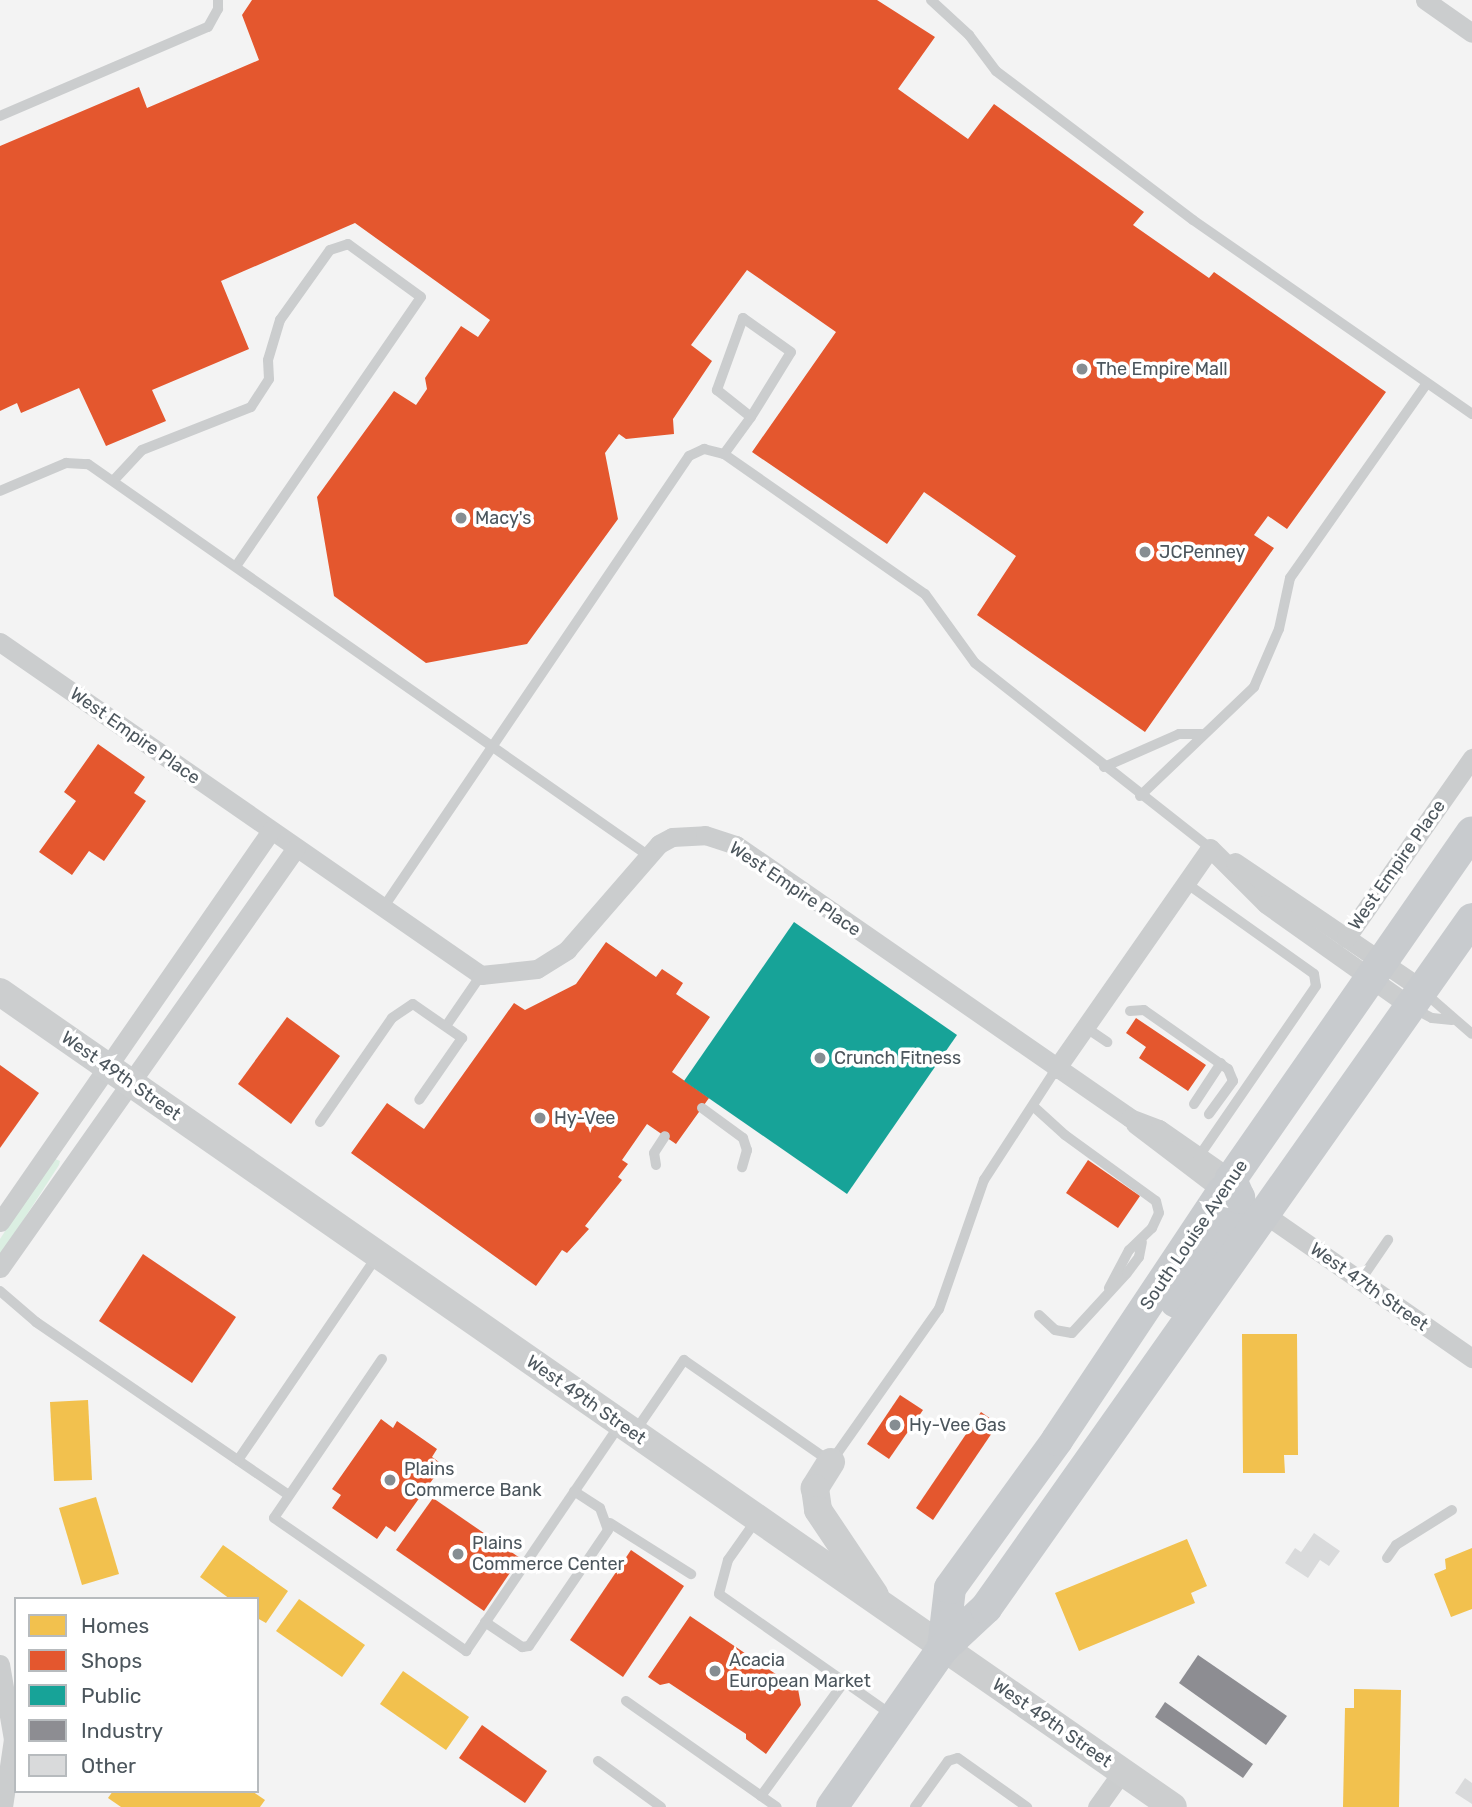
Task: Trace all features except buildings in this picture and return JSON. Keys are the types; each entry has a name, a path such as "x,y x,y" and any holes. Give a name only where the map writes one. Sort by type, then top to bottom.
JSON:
{"main road":[{"name":"South Louise Avenue","path":"943,1648 950,1588 1057,1440 1227,1185 1472,832"},
{"name":"South Louise Avenue","path":"832,1807 943,1648 986,1608 1266,1215 1472,919"},
{"name":"West 49th Street","path":"0,992 1173,1807"},
{"path":"1162,1358 1157,1340 1162,1322 1238,1209 1227,1185"},
{"path":"831,1462 815,1488 818,1510 882,1606"}],"street":[{"path":"1425,0 1472,33"},
{"name":"West Empire Place","path":"0,642 481,975 537,969 567,950 646,854 672,837 688,835 736,845 1056,1069 1130,1118 1159,1129 1199,1156 1227,1185"},
{"name":"West Empire Place","path":"1346,938 1472,758"},
{"path":"0,1222 271,831"},
{"path":"0,1268 296,848"},
{"path":"1056,1069 1210,848"},
{"name":"West Empire Place","path":"1210,848 1346,938 1376,970"},
{"name":"West Empire Place","path":"1210,848 1266,904 1376,970 1417,999"},
{"name":"West Empire Place","path":"1130,1118 1146,1136 1227,1185"},
{"name":"West 47th Street","path":"1266,1215 1472,1358"},
{"path":"0,1664 13,1739 3,1807"},
{"path":"1097,1807 1122,1772"}],"lane":[{"path":"0,116 208,27 219,9 218,0"},
{"path":"931,0 1004,77 1193,220 1472,414"},
{"path":"114,480 142,450 251,407 269,379 268,360 280,320 330,250 348,244 421,297 236,566"},
{"path":"724,454 751,417 791,352 743,317 717,390 751,417"},
{"path":"1140,796 1201,734 1227,716 1254,687 1279,629 1290,578 1427,383"},
{"path":"382,908 490,743 689,456 704,449 724,454 925,594 975,663 1140,796 1210,848"},
{"path":"0,491 66,463 88,464 646,854"},
{"path":"1104,767 1179,734 1201,734"},
{"path":"1186,883 1314,974 1317,986 1199,1156"},
{"path":"446,1026 481,975"},
{"path":"1417,999 1433,1018 1452,1020"},
{"path":"1417,999 1472,1034"},
{"path":"320,1122 392,1018 413,1004 462,1038 419,1100"},
{"path":"1130,1011 1144,1010 1221,1063 1233,1081 1209,1114"},
{"path":"1085,1027 1107,1042"},
{"path":"1194,1104 1221,1063"},
{"path":"382,1359 274,1518 466,1651 574,1491 684,1360 831,1462 939,1309 984,1180 1056,1069"},
{"path":"1033,1106 1065,1135 1156,1201 1159,1213 1142,1242 1129,1250 1109,1288 1082,1324 1066,1335 1048,1326 1039,1315"},
{"path":"702,1108 743,1138 747,1150 742,1167"},
{"path":"656,1165 654,1153 664,1136"},
{"path":"1360,1281 1388,1240"},
{"path":"238,1460 377,1255"},
{"path":"0,1291 36,1322 289,1494"},
{"path":"574,1491 600,1508 610,1523 691,1574"},
{"path":"1387,1558 1396,1545 1452,1510"},
{"path":"757,1519 728,1560 719,1594 895,1717"},
{"path":"485,1622 522,1647 529,1646 610,1523"},
{"path":"761,1802 845,1681"},
{"path":"626,1701 761,1802 776,1807"},
{"path":"915,1807 948,1761 958,1758 1027,1807"},
{"path":"598,1761 661,1807"}],"green space":[{"path":"53,1158 60,1161 59,1165 0,1256 0,1239"}],"place":[{"name":"The Empire Mall","path":"1082,369"},
{"name":"Macy's","path":"461,518"},
{"name":"JCPenney","path":"1145,552"},
{"name":"Crunch Fitness","path":"820,1058"},
{"name":"Hy-Vee","path":"540,1118"},
{"name":"Hy-Vee Gas","path":"895,1425"},
{"name":"Plains Commerce Bank","path":"390,1480"},
{"name":"Plains Commerce Center","path":"458,1554"},
{"name":"Acacia European Market","path":"715,1671"}]}
